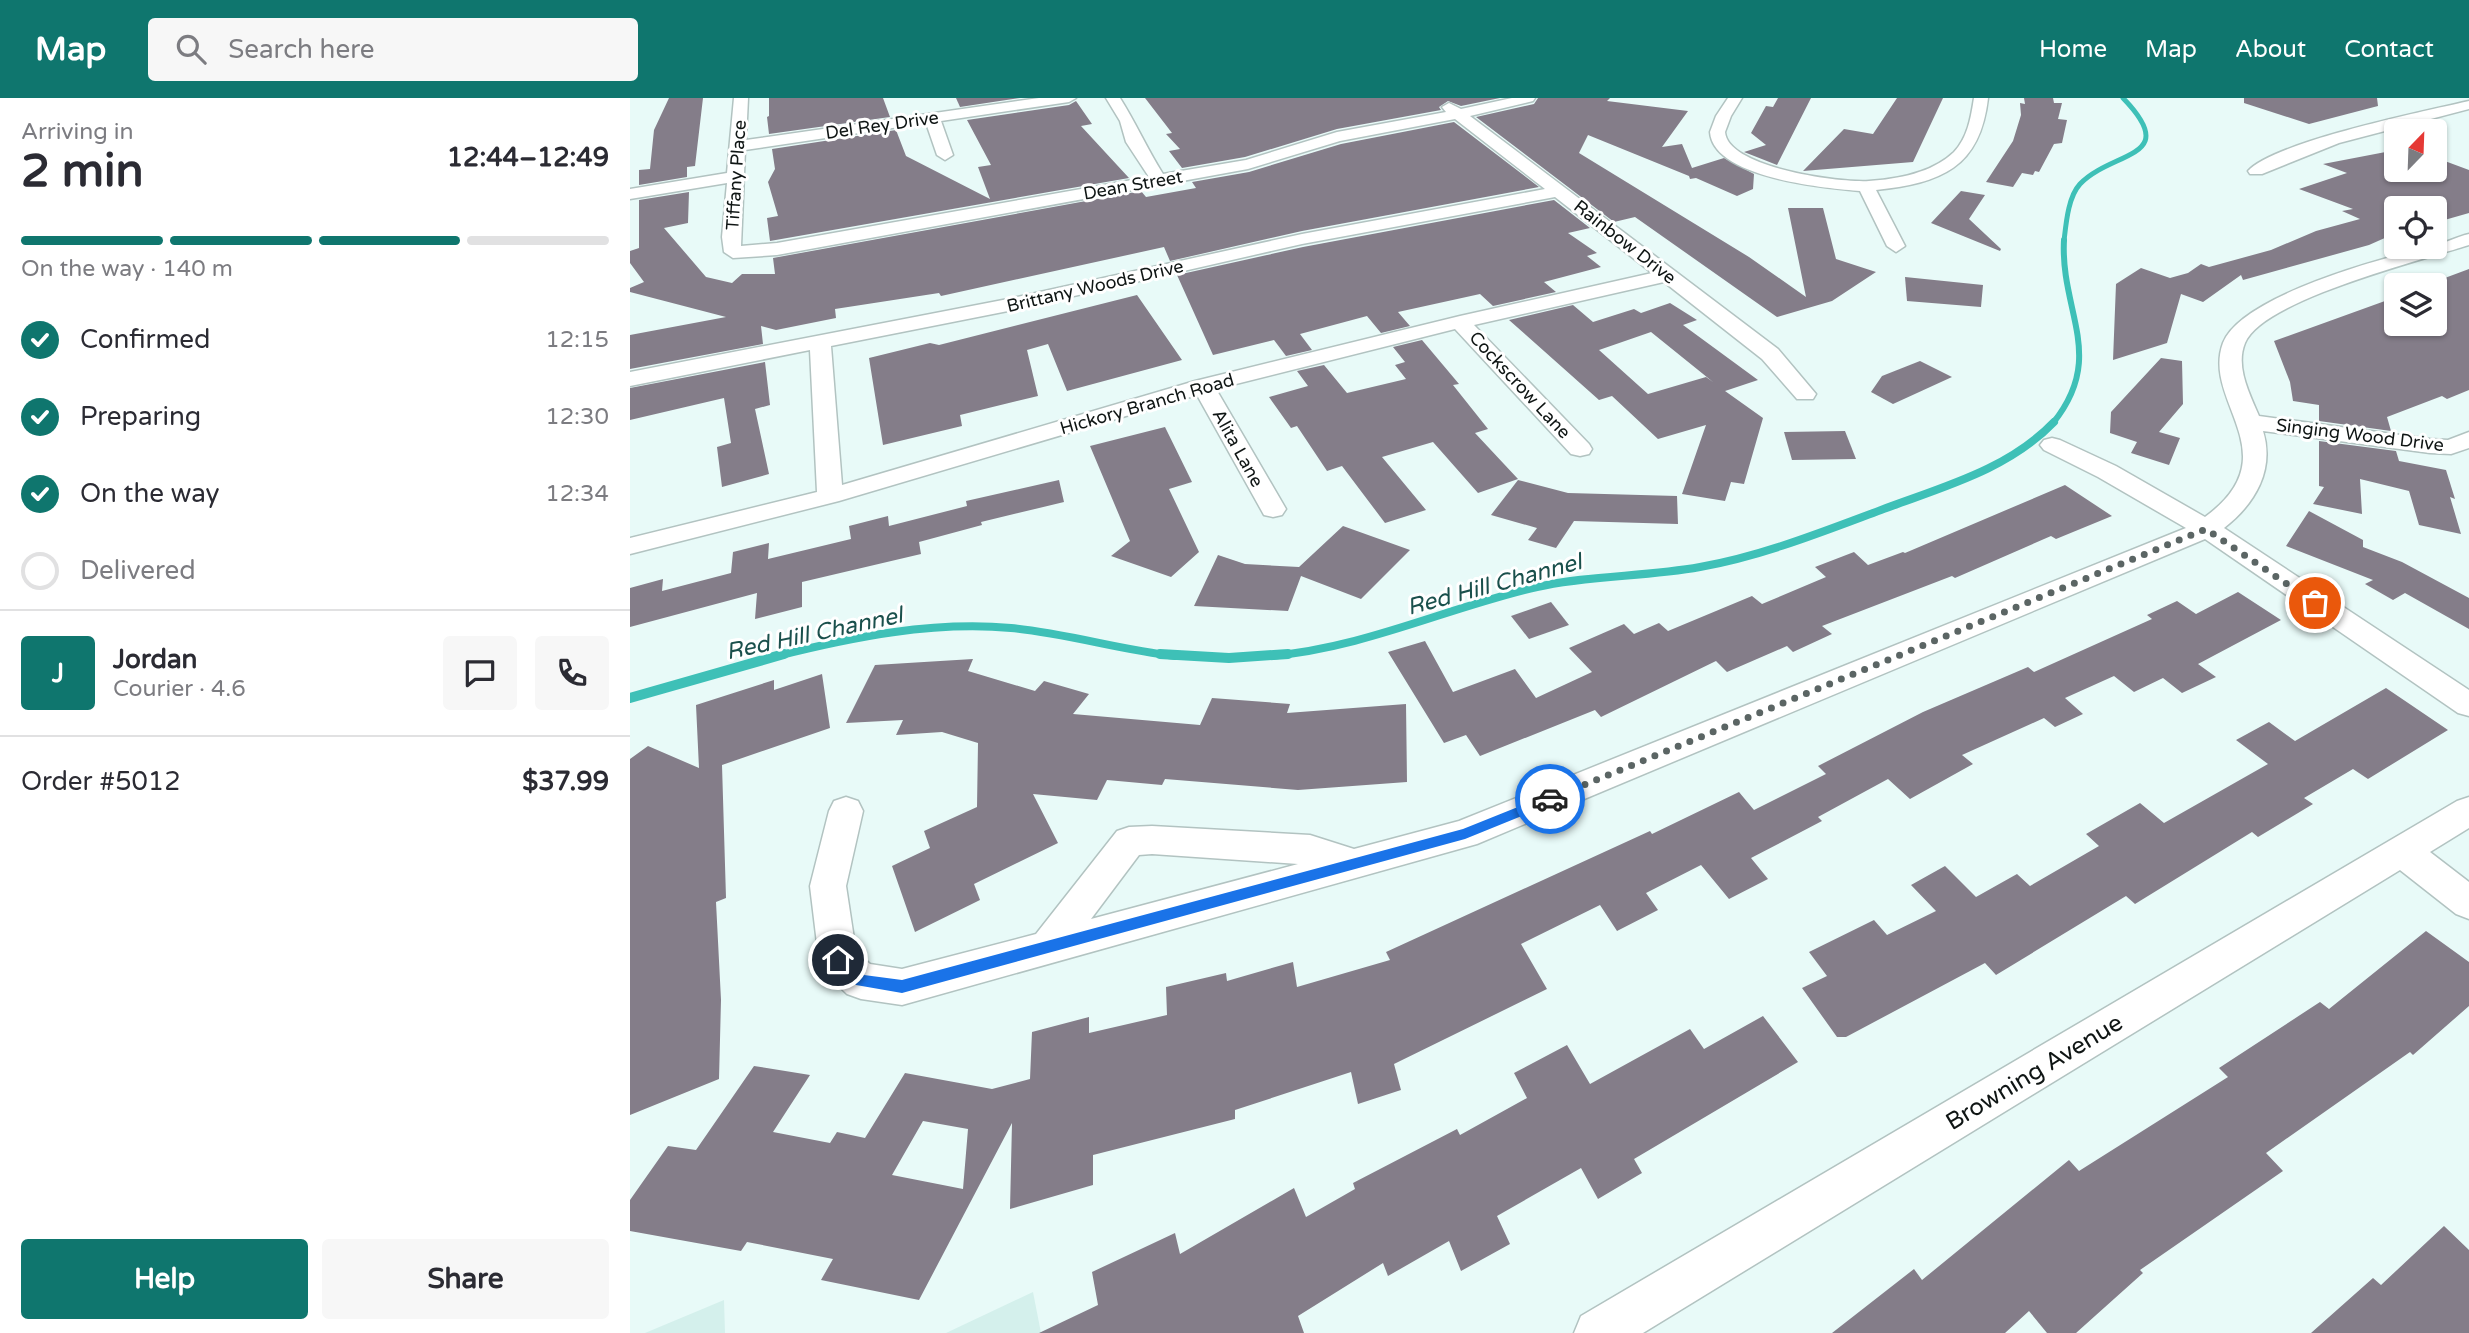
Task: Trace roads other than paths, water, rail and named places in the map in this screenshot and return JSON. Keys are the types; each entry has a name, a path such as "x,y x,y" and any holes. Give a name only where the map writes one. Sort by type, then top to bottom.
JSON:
{"street":[{"name":"Tiffany Place","path":"733,252 731,237 741,98"},
{"name":"Del Rey Drive","path":"738,146 1069,98"},
{"path":"1114,98 1127,121 1134,142 1159,180"},
{"name":"Rainbow Drive","path":"1437,98 1770,354 1805,394"},
{"name":"Dean Street","path":"733,252 777,248 1248,164 1337,137 1528,98"},
{"path":"1735,98 1717,129 1718,139 1727,150 1748,163 1785,175 1866,187 1926,176 1955,161 1964,151 1978,122 1981,98"},
{"path":"2256,171 2288,154 2331,140 2469,105"},
{"path":"932,118 946,155"},
{"path":"630,194 736,177"},
{"path":"1866,187 1896,246"},
{"name":"Brittany Woods Drive","path":"630,379 1008,305 1302,239 1559,191"},
{"path":"846,811 828,887 838,960 861,981 902,987 1465,834 2206,529 2240,500 2254,468 2256,443 2251,422 2233,380 2229,358 2233,343 2253,318 2293,296 2469,239"},
{"name":"Hickory Branch Road","path":"630,546 830,496 1203,386 1460,322 1667,275"},
{"name":"Cockscrow Lane","path":"1460,322 1580,449"},
{"path":"820,343 830,496"},
{"name":"Alita Lane","path":"1203,386 1273,509"},
{"name":"Singing Wood Drive","path":"2251,422 2430,446 2451,447 2469,439"},
{"path":"2052,445 2122,480 2206,529 2469,705"},
{"name":"Browning Avenue","path":"1598,1333 2469,811"},
{"path":"1048,947 1129,841 1152,839 1310,850 1354,864"},
{"path":"2403,852 2469,903"}],"waterway":[{"name":"Red Hill Channel","path":"2064,241 2070,203 2080,184 2094,173 2136,151 2144,143 2146,132 2123,98"},
{"name":"Red Hill Channel","path":"2053,423 2069,399 2077,376 2079,355 2068,290 2064,241"},
{"name":"Red Hill Channel","path":"1287,654 1339,645 1537,587 1700,567 1769,550 1973,475 2016,453 2053,423"},
{"name":"Red Hill Channel","path":"777,656 893,632 981,626 1032,630 1162,654"},
{"name":"Red Hill Channel","path":"777,656 784,654"},
{"name":"Red Hill Channel","path":"1162,654 1229,658 1287,654"},
{"name":"Red Hill Channel","path":"1162,654 1175,656"},
{"name":"Red Hill Channel","path":"1270,656 1287,654"},
{"name":"Red Hill Channel","path":"630,698 777,656"}]}
